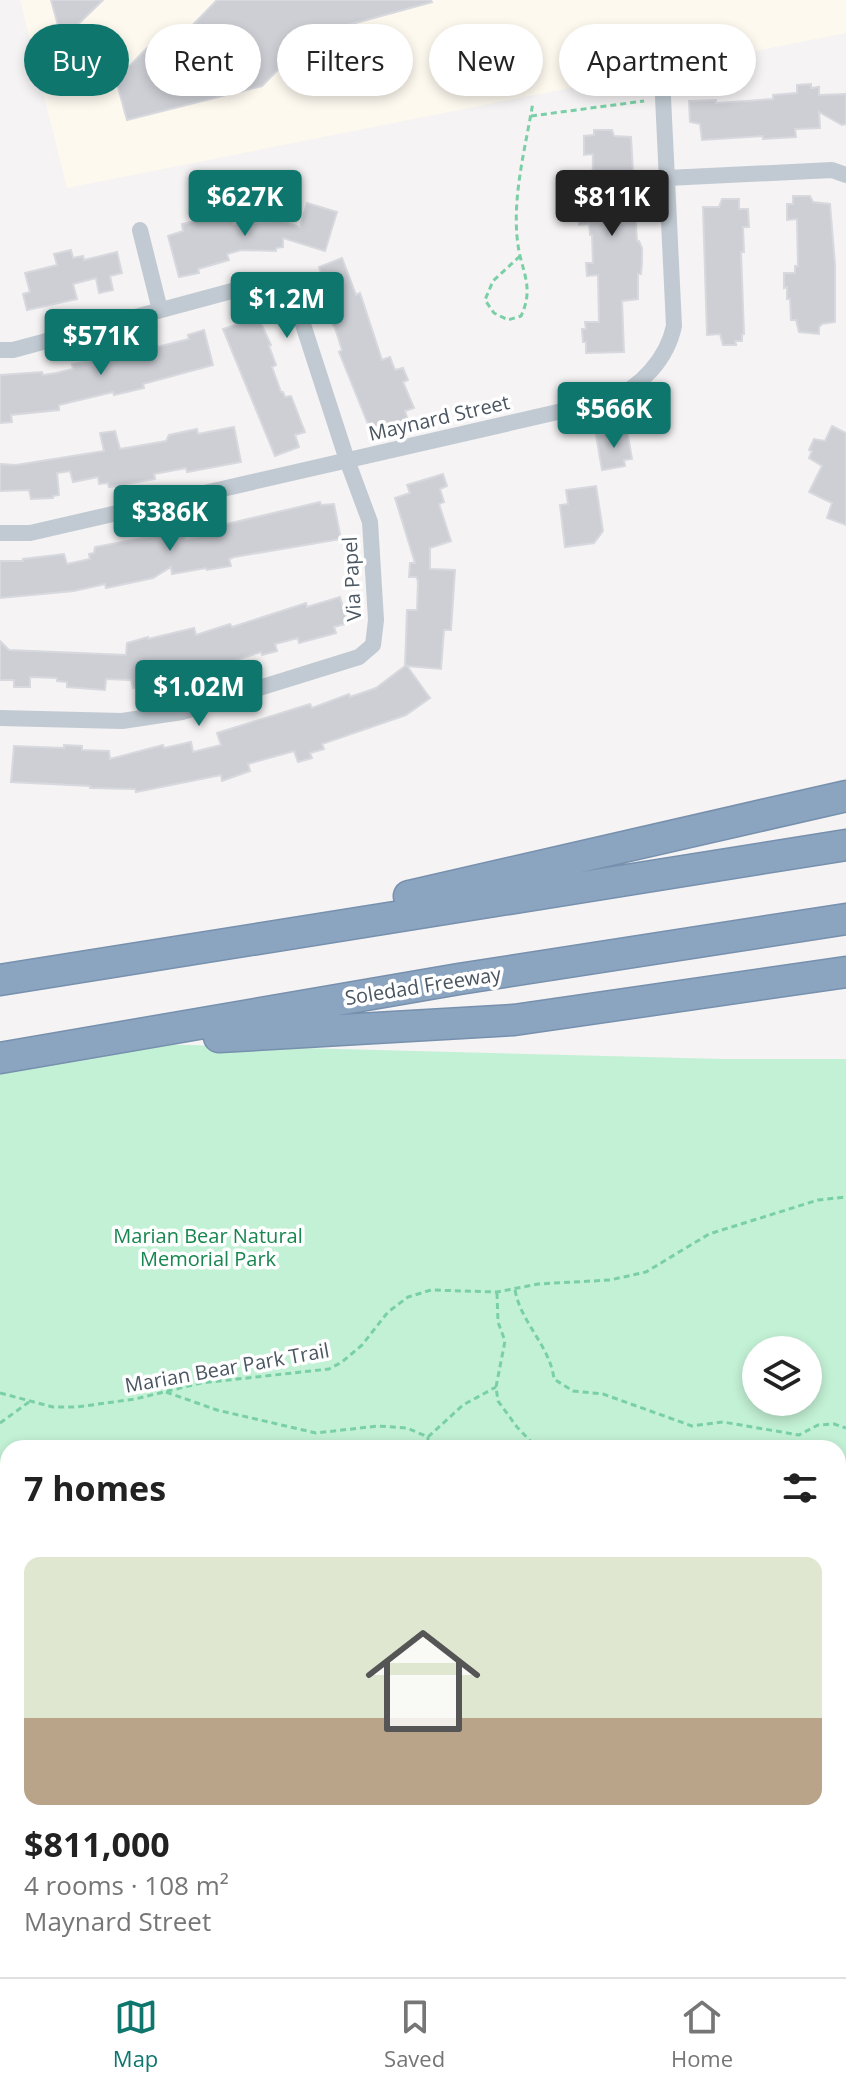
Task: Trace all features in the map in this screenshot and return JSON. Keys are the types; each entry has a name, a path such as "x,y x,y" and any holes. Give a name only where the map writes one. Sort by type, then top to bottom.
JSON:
{"highway":[{"path":"94,965 846,796"},
{"path":"0,980 846,843"},
{"name":"Soledad Freeway","path":"0,1058 459,979 846,919"},
{"path":"69,1046 514,1020 846,972"},
{"path":"731,990 846,982"}],"street":[{"name":"Maynard Street","path":"0,533 30,533 610,400 627,393 644,379 671,340 674,326 663,97"},
{"path":"667,178 832,170 846,175"},
{"path":"140,230 160,310"},
{"name":"Via Papel","path":"0,350 13,350 258,284 297,306 370,522 376,620 373,645 359,657 182,712 122,721 0,718"}],"path":[{"path":"531,116 644,101"},
{"path":"520,256 493,281 485,300 494,313 508,320 521,316 527,303 527,273 520,256 516,212 533,102"},
{"name":"Marian Bear Park Trail","path":"0,1393 53,1407 77,1407 201,1383 329,1369 362,1345 388,1312 408,1297 431,1290 497,1292 538,1284 610,1280 646,1272 709,1234 818,1200 846,1197"},
{"path":"515,1289 517,1304 553,1366 554,1379 573,1391 603,1394 692,1426 723,1422 799,1435 818,1425 834,1424 846,1428"},
{"path":"497,1292 498,1322 505,1341 496,1387 499,1402 529,1440"},
{"path":"166,1392 217,1410 316,1433 378,1426 407,1428 428,1437 463,1405 496,1387"},
{"path":"0,1423 29,1402"}],"shaded area":[{"path":"20,0 846,0 846,33 756,51 756,24 559,24 559,90 543,93 543,24 429,24 429,96 529,96 67,188 44,96 129,96 129,24 26,24"}],"green space":[{"name":"Marian Bear Natural Memorial Park","path":"73,1042 723,1059 846,1059 846,1440 0,1440 0,1052"}],"building":[{"path":"51,0 103,0 78,24 58,24"},
{"path":"217,0 432,2 352,24 277,24 277,71 261,86 261,24 194,24"},
{"path":"145,50 145,96 222,96 127,120 120,96 129,96 129,67"},
{"path":"811,84 811,88 819,87 819,95 846,94 846,124 842,125 819,112 820,128 795,129 796,137 702,140 700,124 690,122 689,101 716,100 716,103 773,99 773,95 797,93 797,85"},
{"path":"594,130 612,130 614,136 631,137 637,241 642,248 642,261 641,274 638,274 638,299 622,301 624,352 586,353 586,342 583,342 585,322 599,322 598,275 587,276 586,263 593,263 592,235 589,224 579,225 579,213 592,213 593,154 584,155 584,136 594,135"},
{"path":"793,196 810,196 813,202 830,204 835,265 835,322 822,324 819,334 799,332 796,320 791,320 790,299 787,299 787,287 784,288 784,273 795,273 795,266 798,266 797,219 787,220 787,204 793,204"},
{"path":"722,199 739,199 739,209 748,209 749,227 743,227 744,252 741,252 744,334 742,341 735,341 736,345 723,345 720,334 707,335 703,207 719,207"},
{"path":"307,203 337,212 325,251 283,238 283,247 276,248 276,251 241,250 227,254 229,260 198,269 199,273 179,277 168,236 183,231 182,224 231,213 233,224 281,221 300,227"},
{"path":"71,250 73,258 83,256 84,260 117,252 122,273 110,276 113,290 99,293 96,278 73,284 77,299 27,310 23,294 30,292 25,273 57,265 54,254"},
{"path":"342,258 356,295 360,293 382,360 390,357 395,370 403,368 408,380 403,382 414,408 405,411 408,420 372,434 339,352 342,350 335,328 331,322 328,323 313,283 323,279 319,267"},
{"path":"258,317 271,345 276,365 272,367 281,392 285,397 291,396 305,432 295,435 299,447 275,456 223,329"},
{"path":"204,330 213,365 143,384 144,388 59,405 59,410 11,415 12,422 0,423 0,375 56,373 73,369 72,364 118,356 117,353 156,343 157,347 189,339 188,335"},
{"path":"832,426 846,433 846,525 827,518 832,503 809,492 822,466 809,458 812,451 809,450 814,439 825,441"},
{"path":"234,427 241,462 187,472 186,468 154,474 155,479 109,487 108,483 99,484 98,477 73,482 70,471 57,473 59,495 53,498 31,499 29,490 0,491 0,464 16,465 104,451 100,433 115,431 120,449 166,441 169,435 197,429 198,434"},
{"path":"627,431 632,459 624,460 625,466 602,470 596,435"},
{"path":"443,474 447,486 440,489 444,502 439,504 451,541 430,548 430,569 455,570 451,630 444,630 441,669 407,666 430,698 406,715 322,744 324,749 310,753 312,758 298,762 294,751 248,764 250,771 222,781 221,775 136,792 135,789 11,782 14,746 82,746 82,750 109,751 110,759 163,745 164,748 191,742 193,752 221,745 217,733 310,704 312,708 376,688 405,666 407,610 417,610 418,581 416,577 409,577 410,563 415,563 395,498 410,493 407,485"},
{"path":"596,486 603,531 594,543 565,547 560,505 568,504 566,490"},
{"path":"320,502 321,505 334,504 341,539 234,557 229,559 231,566 207,570 172,574 171,567 153,578 106,588 105,584 74,591 0,598 0,561 23,561 64,554 67,564 90,559 89,554 94,553 95,547 175,532 176,537 185,535 186,539 211,534 210,528"},
{"path":"340,597 348,623 334,627 336,633 299,643 298,638 275,644 277,651 262,655 261,652 224,664 224,661 147,688 147,685 133,688 131,680 106,679 105,690 67,687 67,682 57,681 57,678 30,677 30,687 14,687 14,680 0,680 0,641 9,650 126,655 127,643 148,637 194,628 196,635 306,603 307,607"}]}
